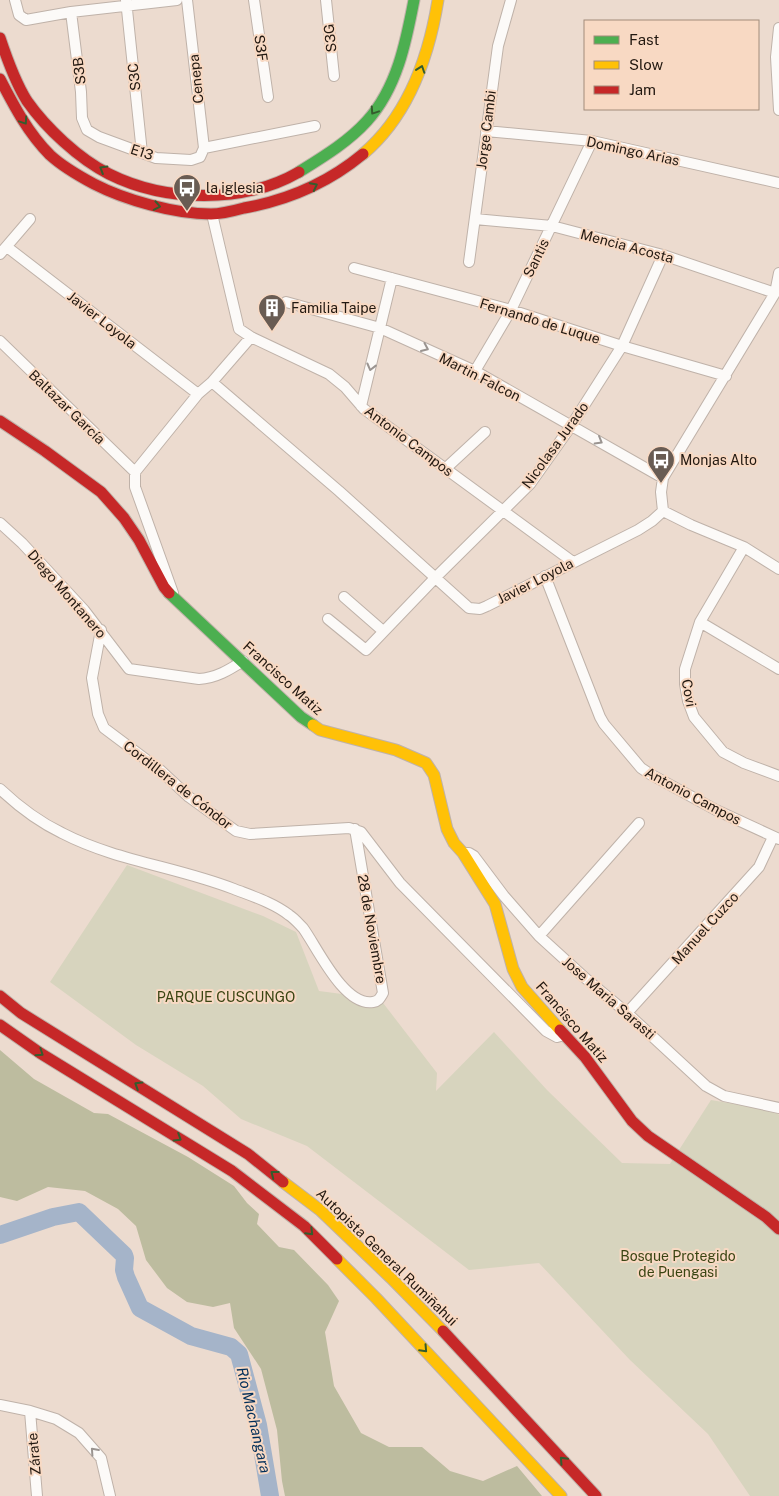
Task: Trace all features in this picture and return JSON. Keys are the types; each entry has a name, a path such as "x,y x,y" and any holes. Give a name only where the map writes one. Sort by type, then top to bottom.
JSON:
{"main road":[{"path":"0,38 25,96 34,109 66,144 86,159 116,178 150,188 202,196 238,194 284,179 335,148 370,118 394,75 410,25 414,0"},
{"path":"0,79 10,100 41,144 51,155 91,183 132,201 187,212 212,214 270,204 299,194 342,170 380,138 417,80 428,47 438,0"},
{"name":"Francisco Matiz","path":"0,421 46,451 100,492 124,518 139,540 164,587 301,717 315,727 332,734 396,750 414,756 426,763 434,774 440,791 447,829 454,843 463,853 495,904 513,969 522,987 585,1057 632,1121 648,1136 766,1216 779,1229"},
{"name":"Autopista General Rumiñahui","path":"0,996 35,1021 248,1154 320,1210 451,1339 596,1496"},
{"path":"0,1025 40,1053 232,1171 304,1226 376,1298 561,1496"}],"street":[{"path":"15,0 19,15 26,20 126,3 177,0"},
{"name":"Cenepa","path":"187,0 202,152"},
{"name":"S3F","path":"254,0 268,97"},
{"name":"S3G","path":"326,0 334,76"},
{"name":"Jorge Cambi","path":"469,262 498,46 511,0"},
{"name":"S3C","path":"126,3 142,153"},
{"name":"S3B","path":"72,12 82,118 87,130"},
{"path":"779,28 776,57 779,110"},
{"name":"E13","path":"87,130 99,137 156,158 192,160 202,152 315,126"},
{"name":"Domingo Arias","path":"486,131 592,141 779,183"},
{"name":"Santis","path":"475,371 511,310 592,141"},
{"name":"Antonio Campos","path":"212,214 236,323 239,329 329,374 345,387 361,406 573,562"},
{"name":"Mencia Acosta","path":"476,219 552,226 663,255 775,293"},
{"path":"3,250 30,220"},
{"name":"Javier Loyola","path":"3,250 198,394"},
{"name":"Nicolasa Jurado","path":"328,620 366,650 530,484 571,426 622,346 663,255"},
{"name":"Fernando de Luque","path":"354,268 511,310 622,346 726,376"},
{"path":"779,273 775,293 663,478 661,492 662,510 691,525 744,547 779,569"},
{"path":"361,406 392,278"},
{"name":"Martin Falcon","path":"286,302 380,328 475,371 663,478"},
{"path":"176,600 135,487 134,472 198,394 212,382 251,336"},
{"name":"Baltazar García","path":"0,341 134,472"},
{"name":"Javier Loyola","path":"212,382 339,490 464,605 474,609 487,606 638,530 652,521 662,510"},
{"path":"445,468 485,432"},
{"name":"Diego Montanero","path":"0,523 22,543 84,610 129,669 199,679 216,677 243,661"},
{"name":"Covi","path":"744,547 700,622 685,669 685,684 688,701 694,717 723,752 744,763 779,776"},
{"name":"Antonio Campos","path":"545,576 600,717 641,768 716,810 776,838"},
{"path":"344,597 383,631"},
{"path":"700,622 779,669"},
{"name":"Cordillera de Cóndor","path":"101,630 92,686 104,728 160,770 189,797 243,834 355,829"},
{"name":"28 de Noviembre","path":"0,789 40,821 78,840 105,850 207,879 247,894 289,915 302,928 328,970 340,984 351,995 368,1003 376,1002 383,993 355,829"},
{"path":"539,936 640,823"},
{"path":"355,829 362,832 400,883 546,1031 557,1037 564,1035"},
{"name":"Manuel Cuzco","path":"628,1013 759,867 776,838"},
{"name":"Jose Maria Sarasti","path":"463,853 469,853 474,856 504,896 539,936 628,1013 706,1086 716,1093 734,1099 779,1108"},
{"path":"0,1405 56,1419 79,1434 101,1458 110,1496"},
{"name":"Zárate","path":"30,1411 37,1496"}],"green space":[{"path":"127,865 263,916 296,932 319,991 380,999 437,1073 436,1091 494,1032 547,1090 622,1163 670,1164 711,1100 775,1111 779,1115 779,1496 750,1496 708,1434 630,1360 539,1263 469,1270 307,1146 241,1119 203,1086 136,1045 50,982"},
{"path":"0,1050 34,1079 94,1113 108,1114 188,1157 234,1186 247,1203 259,1214 257,1224 279,1247 294,1250 328,1285 339,1301 325,1332 334,1386 361,1433 389,1447 422,1447 450,1471 483,1481 517,1466 542,1496 285,1496 277,1430 261,1369 234,1328 230,1303 213,1307 187,1302 167,1288 146,1260 136,1226 118,1209 85,1191 48,1187 17,1201 0,1197"}],"waterway":[{"name":"Rio Machangara","path":"0,1235 53,1217 79,1212 124,1255 126,1277 140,1308 191,1336 231,1347 239,1354 258,1425 270,1496"}],"traffic: fast":[{"path":"299,172 352,136 377,108 386,94 399,64 414,0"},
{"path":"169,593 301,717 313,725"}],"traffic: slow":[{"path":"363,154 379,139 392,122 414,84 429,42 438,0"},
{"path":"313,725 320,730 396,750 426,763 434,775 447,829 454,843 463,853 495,904 513,969 522,987 560,1030"},
{"path":"283,1182 320,1210 443,1331"},
{"path":"337,1259 376,1298 561,1496"}],"traffic: jam":[{"path":"0,38 19,86 35,111 64,142 86,160 109,174 155,190 179,194 204,195 254,190 299,172"},
{"path":"0,79 16,109 42,147 65,167 106,190 135,201 166,209 215,214 261,205 292,195 322,182 363,154"},
{"path":"0,421 101,492 124,518 139,540 169,593"},
{"path":"0,996 21,1013 248,1154 283,1182"},
{"path":"0,1025 40,1053 232,1171 304,1226 337,1259"},
{"path":"560,1030 585,1057 632,1121 648,1136 766,1217 779,1229"},
{"path":"443,1331 596,1496"}],"place":[{"name":"la iglesia","path":"187,212"},
{"name":"Familia Taipe","path":"272,332"},
{"name":"Monjas Alto","path":"661,484"}],"park label":[{"name":"PARQUE CUSCUNGO","path":"226,997"},
{"name":"Bosque Protegido de Puengasi","path":"678,1264"}]}
